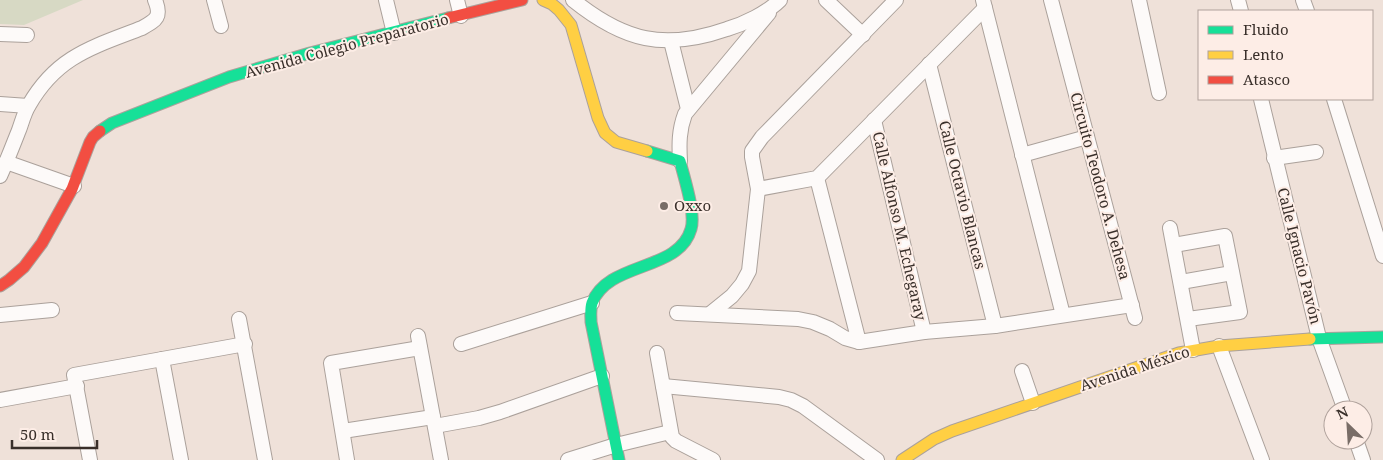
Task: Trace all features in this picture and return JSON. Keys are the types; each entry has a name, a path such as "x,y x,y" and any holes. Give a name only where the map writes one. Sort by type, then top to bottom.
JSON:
{"street":[{"path":"0,176 28,106 55,70 88,49 142,28 156,19 158,7 155,0"},
{"path":"214,0 221,26"},
{"path":"386,0 394,32"},
{"path":"457,0 461,16"},
{"name":"Avenida Colegio Preparatorio","path":"0,286 20,272 35,256 63,208 74,186 87,150 93,138 100,130 230,78 268,65 522,0"},
{"path":"543,0 548,1 567,18 574,33 598,118 605,133 616,142 680,161"},
{"path":"573,0 612,27 633,35 655,40 671,41 713,34 740,25 779,1"},
{"path":"826,0 863,35"},
{"path":"711,313 732,296 742,284 749,271 758,189 752,151 896,0"},
{"name":"Circuito Teodoro A. Dehesa","path":"1051,0 1135,318"},
{"path":"1139,0 1159,93"},
{"path":"619,460 591,322 590,312 592,303 596,293 606,284 670,254 687,239 691,229 691,216 680,161 679,137 685,114 779,1"},
{"path":"758,189 816,178 929,64 984,4"},
{"path":"984,4 1063,315"},
{"path":"574,33 590,13"},
{"path":"0,34 27,35"},
{"path":"671,41 688,109"},
{"name":"Calle Octavio Blancas","path":"929,64 995,326"},
{"name":"Calle Ignacio Pavón","path":"1261,100 1319,338 1341,400"},
{"path":"1334,100 1383,256"},
{"path":"0,104 28,106"},
{"name":"Calle Alfonso M. Echegaray","path":"874,120 924,332"},
{"path":"1022,155 1087,137"},
{"path":"1274,158 1316,152"},
{"path":"6,162 74,186"},
{"path":"816,178 859,342"},
{"path":"1170,228 1193,350"},
{"path":"1174,245 1225,236 1240,312 1188,319"},
{"path":"1181,282 1232,273"},
{"path":"461,344 592,303"},
{"path":"677,313 711,313 798,319 813,322 845,338 859,342 924,332 995,326 1132,304"},
{"path":"0,315 52,310"},
{"path":"239,320 266,460"},
{"name":"Avenida México","path":"902,460 943,435 1162,358 1193,350 1219,346 1319,338 1383,337"},
{"path":"348,460 331,362 419,342 441,460"},
{"path":"0,400 162,359 244,344"},
{"path":"1219,346 1262,460"},
{"path":"657,353 672,437 676,441 713,460"},
{"path":"162,359 181,460"},
{"path":"1022,371 1033,403"},
{"path":"343,431 478,418 602,376"},
{"path":"76,380 90,460"},
{"path":"663,386 778,397 791,400 803,406 877,460"},
{"path":"568,460 616,445 670,432"}],"green space":[{"path":"0,0 83,0 24,25 0,24"}],"traffic: fast":[{"path":"100,131 112,123 229,77 310,53 448,18"},
{"path":"619,460 591,322 592,303 600,290 613,280 627,272 673,253 684,243 691,229 692,222 691,205 680,161 647,151"},
{"path":"1310,339 1383,337"}],"traffic: slow":[{"path":"543,0 559,10 571,25 598,118 605,133 616,142 647,151"},
{"path":"902,460 934,439 952,431 1179,353 1219,346 1310,339"}],"traffic: jam":[{"path":"448,18 522,0"},
{"path":"0,286 24,267 42,243 72,189 90,142 100,131"}],"place":[{"name":"Oxxo","path":"664,206"}]}
